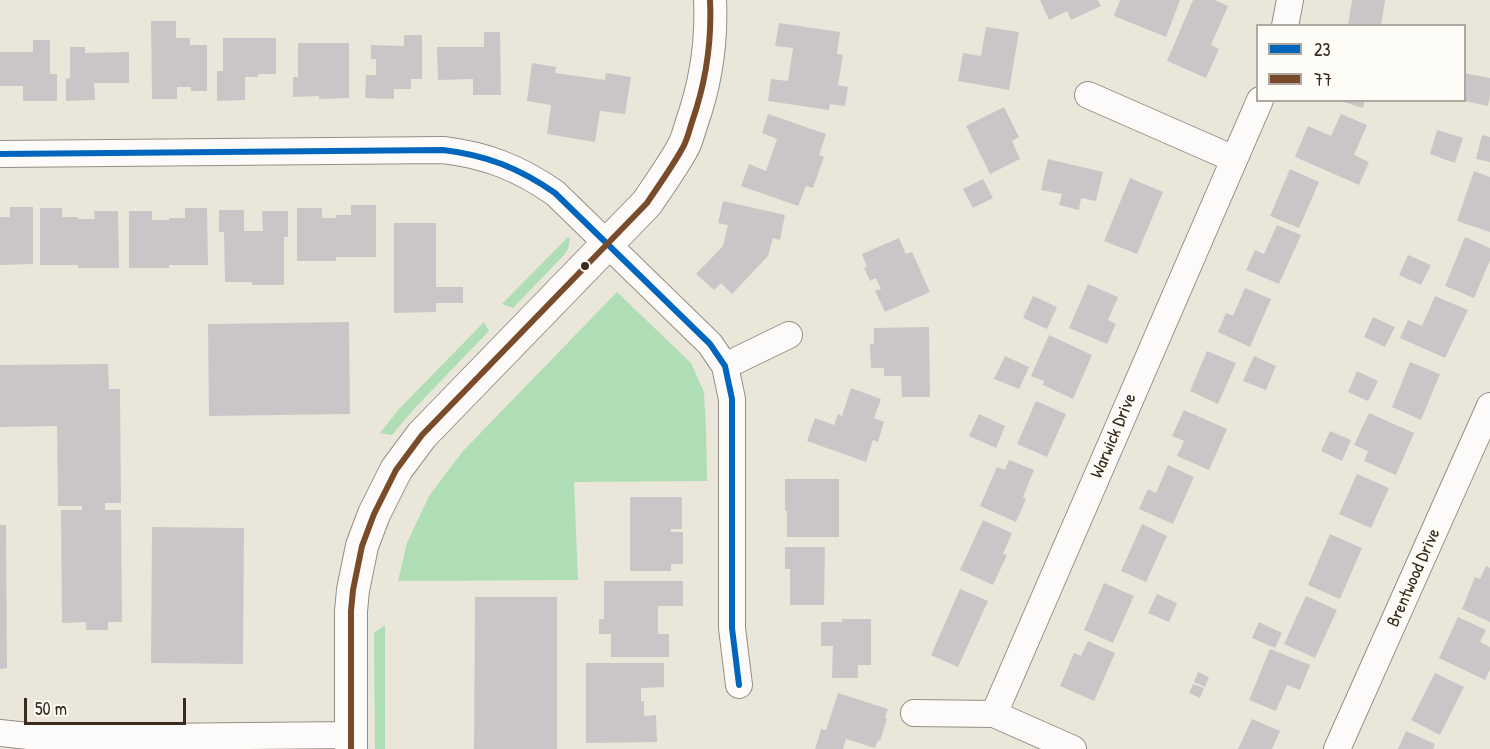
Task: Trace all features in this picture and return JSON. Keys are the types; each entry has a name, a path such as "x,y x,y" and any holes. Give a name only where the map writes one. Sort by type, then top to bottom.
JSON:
{"street":[{"path":"0,733 46,738 351,742 353,590 362,546 374,514 396,470 422,435 647,203 684,146 700,98 708,60 710,0"},
{"path":"1285,24 1290,0"},
{"path":"1089,95 1234,159"},
{"name":"Warwick Drive","path":"994,714 1259,102"},
{"path":"0,154 443,150 462,152 502,163 537,180 555,193 710,344 725,366 732,399 732,628 738,685"},
{"path":"725,366 789,335"},
{"name":"Brentwood Drive","path":"1337,749 1490,406"},
{"path":"914,713 994,714 1073,749"}],"green space":[{"path":"568,237 570,239 568,249 564,255 513,308 502,304"},
{"path":"617,292 691,363 704,392 707,481 574,482 578,580 398,581 407,543 429,496 463,451"},
{"path":"484,322 489,331 392,435 380,433 399,409"},
{"path":"385,625 385,749 375,749 374,633"}],"building":[{"path":"1040,0 1098,0 1101,6 1071,20 1067,11 1049,20"},
{"path":"1120,0 1180,0 1166,37 1114,16"},
{"path":"1193,0 1215,0 1228,6 1211,45 1219,49 1206,78 1167,61"},
{"path":"1352,0 1385,0 1381,24 1348,24"},
{"path":"151,21 176,21 176,38 190,38 190,45 207,45 207,91 191,91 191,87 177,87 177,99 152,99"},
{"path":"779,23 840,32 837,54 843,55 838,85 848,87 845,106 830,104 829,110 768,101 771,79 788,81 793,48 775,46"},
{"path":"986,27 1019,32 1009,90 958,81 963,53 981,56"},
{"path":"484,32 500,32 501,95 473,95 473,79 438,80 437,47 484,47"},
{"path":"404,35 422,35 422,79 411,79 411,89 394,89 394,99 365,98 366,75 376,75 376,59 371,59 371,45 404,46"},
{"path":"223,38 276,38 276,74 245,77 245,100 217,101 217,71 223,71"},
{"path":"33,40 50,40 50,74 57,74 57,101 23,101 23,86 0,86 0,52 33,52"},
{"path":"298,43 349,43 349,98 293,97 293,77 298,77"},
{"path":"70,47 85,47 85,53 129,52 129,83 94,83 95,100 66,101 66,79 70,78"},
{"path":"532,63 556,67 555,73 605,80 606,73 631,77 625,114 600,111 595,142 547,134 551,105 527,101"},
{"path":"1466,73 1490,78 1488,106 1466,101"},
{"path":"1344,102 1364,102 1363,108"},
{"path":"1004,107 1019,137 1012,141 1020,159 990,174 966,126"},
{"path":"768,114 826,134 819,155 824,157 813,188 806,186 798,206 741,186 749,164 766,171 777,139 762,133"},
{"path":"1341,114 1367,125 1354,155 1369,162 1359,185 1295,157 1308,126 1331,136"},
{"path":"1437,130 1463,138 1455,163 1430,154"},
{"path":"1482,135 1490,137 1490,162 1476,159"},
{"path":"1048,159 1103,172 1096,201 1081,198 1079,210 1059,205 1062,194 1041,190"},
{"path":"1290,169 1319,182 1299,228 1270,216"},
{"path":"1474,171 1490,177 1490,232 1457,221"},
{"path":"1130,178 1163,192 1137,254 1104,241"},
{"path":"983,179 993,198 973,208 963,189"},
{"path":"723,201 785,215 780,240 773,238 768,256 732,294 721,283 714,290 696,274 723,246 728,225 718,223"},
{"path":"351,205 376,205 376,257 336,257 336,261 297,261 297,208 322,208 322,218 336,218 336,215 351,215"},
{"path":"10,207 33,207 33,264 0,265 0,217 10,217"},
{"path":"40,208 62,208 62,217 78,217 78,219 95,219 94,211 118,211 119,268 40,265"},
{"path":"185,208 207,208 208,265 129,268 129,211 152,211 152,220 169,220 169,218 185,218"},
{"path":"219,210 244,210 244,231 263,231 262,211 288,211 288,237 284,237 284,285 225,282 224,232 219,232"},
{"path":"394,223 436,223 436,287 463,287 463,303 436,303 436,312 394,313"},
{"path":"1277,225 1301,235 1279,284 1246,270 1255,250 1264,254"},
{"path":"1465,237 1490,248 1490,260 1474,298 1445,286"},
{"path":"899,238 906,254 912,252 930,292 885,312 875,291 881,289 876,278 870,281 864,268 867,267 862,254"},
{"path":"1408,255 1431,265 1421,285 1399,275"},
{"path":"1088,284 1118,297 1108,320 1116,324 1107,344 1069,328"},
{"path":"1245,288 1271,299 1250,347 1218,332 1226,313 1233,316"},
{"path":"1033,296 1057,307 1047,329 1023,318"},
{"path":"1435,296 1468,310 1445,358 1400,338 1408,320 1422,326"},
{"path":"1373,317 1395,327 1385,347 1364,337"},
{"path":"349,322 350,414 209,416 208,324"},
{"path":"929,327 930,397 902,397 901,376 884,376 884,368 871,368 870,344 874,344 874,328"},
{"path":"1049,335 1092,355 1073,399 1043,385 1044,381 1031,376"},
{"path":"1207,351 1236,363 1218,404 1190,391"},
{"path":"1005,356 1029,367 1019,389 994,379"},
{"path":"1254,356 1276,366 1266,390 1243,381"},
{"path":"1410,362 1440,374 1421,420 1392,407"},
{"path":"108,364 109,389 120,389 121,503 105,503 105,510 121,510 122,622 108,622 108,630 86,630 86,622 62,623 61,510 82,510 82,506 58,506 57,426 0,427 0,365"},
{"path":"1357,371 1378,381 1368,401 1348,392"},
{"path":"851,388 881,399 874,418 884,422 878,442 873,440 866,462 807,441 815,418 834,425 838,414 842,416"},
{"path":"1036,401 1066,414 1047,457 1017,444"},
{"path":"1184,410 1227,429 1209,470 1177,456 1184,441 1172,436"},
{"path":"1369,413 1414,433 1396,475 1364,461 1368,451 1354,445"},
{"path":"979,414 1005,426 996,448 969,436"},
{"path":"1330,431 1351,440 1342,461 1321,451"},
{"path":"1009,460 1034,470 1023,497 1026,499 1016,522 980,506 997,467 1005,470"},
{"path":"1168,465 1194,477 1173,524 1139,509 1148,489 1156,493"},
{"path":"1357,474 1389,488 1371,528 1339,514"},
{"path":"785,479 839,479 839,537 787,537"},
{"path":"630,497 682,497 682,529 671,529 671,532 683,532 683,564 671,564 671,571 630,571"},
{"path":"983,520 1012,533 1003,554 1007,555 993,585 960,570"},
{"path":"1142,524 1167,536 1146,582 1121,571"},
{"path":"0,525 6,525 7,668 0,669"},
{"path":"152,527 244,528 243,664 151,663"},
{"path":"1330,534 1362,548 1340,599 1308,585"},
{"path":"785,547 825,547 824,605 790,605 790,569 785,569"},
{"path":"1486,566 1490,568 1490,622 1462,609 1475,577 1480,579"},
{"path":"604,581 683,581 683,606 658,606 658,634 669,634 669,657 611,657 611,634 599,634 599,619 604,619"},
{"path":"1104,583 1134,596 1113,643 1084,630"},
{"path":"960,589 988,601 958,667 931,655"},
{"path":"1157,594 1177,603 1169,622 1148,613"},
{"path":"1306,596 1337,610 1315,658 1284,644"},
{"path":"475,597 557,597 557,749 474,749"},
{"path":"1458,617 1486,630 1480,642 1490,647 1490,669 1485,680 1439,658"},
{"path":"842,619 871,619 871,665 858,665 858,678 832,678 833,646 821,646 821,622 842,622"},
{"path":"1259,622 1282,633 1275,648 1252,638"},
{"path":"1088,641 1115,653 1094,701 1060,686 1074,653 1081,656"},
{"path":"1270,649 1310,665 1300,690 1287,685 1276,711 1249,700"},
{"path":"586,663 664,663 664,687 641,688 644,716 656,715 657,742 586,743"},
{"path":"1198,672 1209,677 1205,687 1194,682"},
{"path":"1435,673 1464,687 1440,735 1411,720"},
{"path":"1193,684 1204,688 1200,698 1189,693"},
{"path":"838,693 888,709 880,741 878,740 875,748 846,739 843,749 815,749 821,729 826,730"},
{"path":"1252,719 1280,731 1272,749 1238,749"},
{"path":"1406,731 1435,744 1433,749 1398,749"}],"transit line":[{"name":"77","path":"351,749 353,590 362,546 374,514 396,470 422,435 647,203 670,169 685,143 701,92 709,47 710,0"},
{"name":"23","path":"0,154 443,150 474,155 502,164 528,176 555,193 710,344 725,366 732,399 732,628 739,685"}]}
